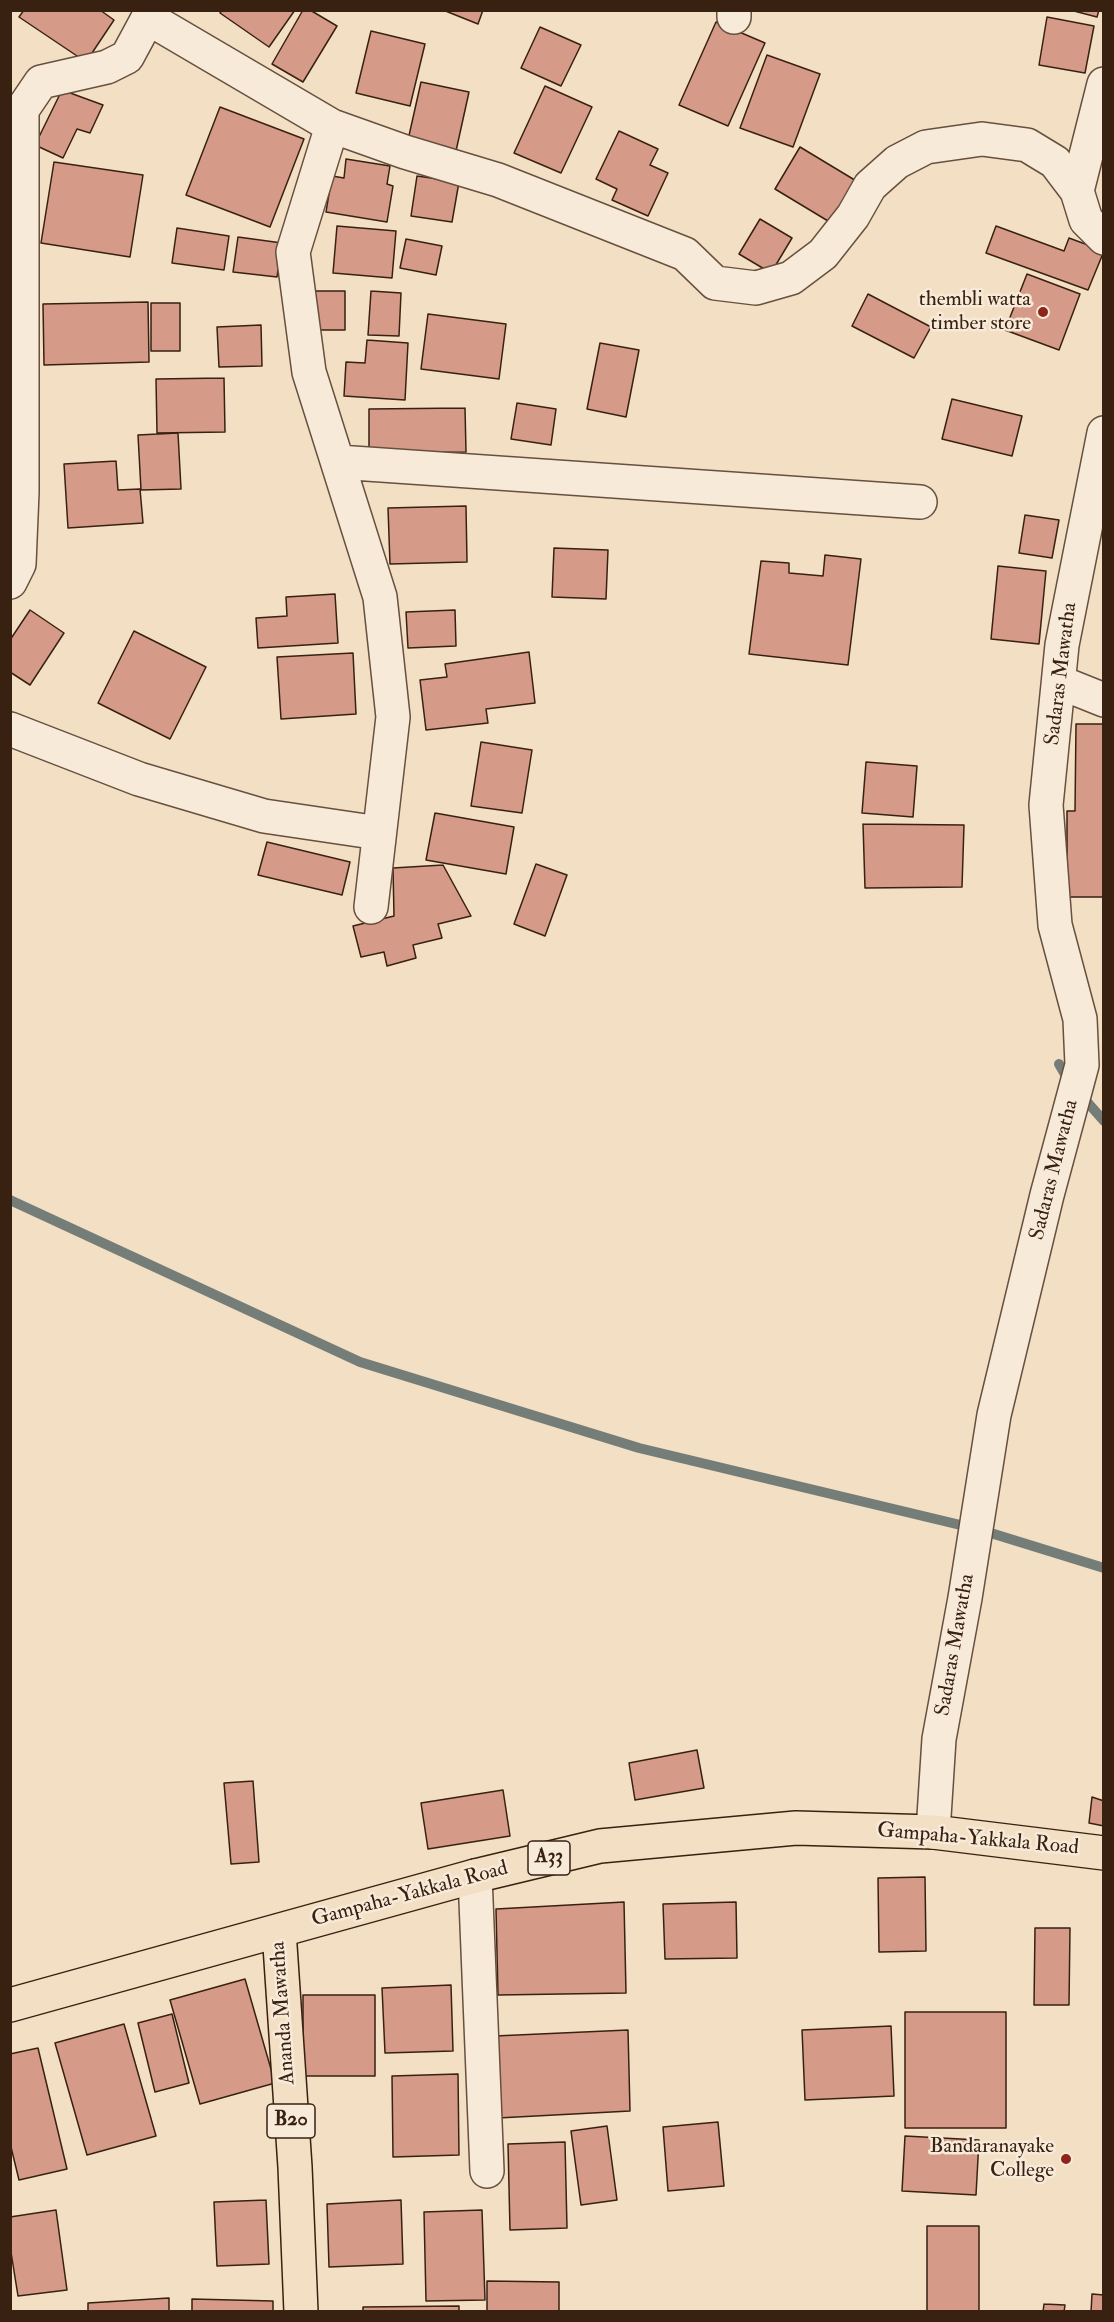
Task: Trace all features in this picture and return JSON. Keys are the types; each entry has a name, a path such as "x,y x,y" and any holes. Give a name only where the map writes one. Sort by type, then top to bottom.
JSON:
{"main road":[{"name":"Gampaha-Yakkala Road","path":"10,2005 475,1876 600,1846 796,1828 933,1832 1104,1852"},
{"name":"Ananda Mawatha","path":"279,1931 295,2167 301,2312"}],"street":[{"path":"13,569 22,492 16,362 22,110 41,82 107,67 127,57 150,14 332,126 405,152 498,180 685,254 715,283 756,288 791,278 823,254 853,216 870,186 897,162 926,147 982,139 1027,145 1055,162 1077,191 1086,220 1104,238"},
{"path":"1077,191 1104,84"},
{"path":"332,126 293,252 309,372 380,597 393,717 370,907"},
{"name":"Sadaras Mawatha","path":"933,1832 939,1739 965,1598 994,1415 1047,1195 1082,1065 1080,1019 1055,925 1046,804 1062,645 1104,433"},
{"path":"338,462 920,502"},
{"path":"1059,682 1104,700"},
{"path":"10,729 139,778 264,816 379,833"},
{"path":"475,1876 487,2171"}],"building":[{"path":"24,10 100,10 114,20 86,62 19,17"},
{"path":"222,10 295,10 269,47 220,13"},
{"path":"303,10 310,10 337,26 303,82 272,64"},
{"path":"443,10 483,10 478,24"},
{"path":"1070,10 1099,10 1097,17"},
{"path":"1047,17 1094,26 1085,73 1039,65"},
{"path":"716,22 765,43 728,126 679,105"},
{"path":"540,27 581,45 561,86 521,68"},
{"path":"371,31 425,44 410,106 356,93"},
{"path":"767,55 820,74 793,147 740,128"},
{"path":"421,82 469,92 456,151 408,140"},
{"path":"545,86 592,107 561,173 514,153"},
{"path":"62,90 103,105 90,133 77,129 63,158 35,145"},
{"path":"220,107 304,139 270,227 186,195"},
{"path":"619,131 658,149 650,165 668,173 648,216 612,200 617,189 596,179"},
{"path":"800,147 858,182 833,224 775,189"},
{"path":"346,159 390,166 387,184 393,186 387,222 326,212 332,176 344,178"},
{"path":"54,162 143,175 130,257 41,243"},
{"path":"417,176 459,182 452,222 411,216"},
{"path":"760,219 792,238 771,273 739,254"},
{"path":"337,226 396,231 392,278 333,273"},
{"path":"996,226 1064,251 1069,238 1104,251 1088,290 986,253"},
{"path":"177,228 229,236 224,270 172,263"},
{"path":"238,237 282,243 277,277 233,272"},
{"path":"406,239 442,246 436,275 400,268"},
{"name":"thembli watta timber store","path":"1027,274 1080,294 1059,350 1005,330"},
{"path":"312,291 345,291 345,330 312,330"},
{"path":"371,291 401,293 399,336 368,335"},
{"path":"868,294 931,327 914,358 852,326"},
{"path":"148,302 149,362 44,365 43,304"},
{"path":"151,303 180,303 180,351 151,351"},
{"path":"428,314 506,324 499,379 421,369"},
{"path":"261,325 262,366 219,367 217,327"},
{"path":"367,340 408,343 405,400 344,396 346,362 365,363"},
{"path":"600,343 639,350 626,417 587,409"},
{"path":"224,378 225,432 157,433 156,379"},
{"path":"952,399 1022,416 1012,456 942,439"},
{"path":"517,403 556,409 551,445 511,439"},
{"path":"465,408 466,452 369,453 369,409"},
{"path":"178,433 181,489 141,490 138,435"},
{"path":"116,461 118,490 140,489 143,523 68,528 64,464"},
{"path":"466,506 467,562 390,564 388,508"},
{"path":"1025,515 1059,520 1052,558 1019,553"},
{"path":"554,548 608,550 606,599 552,597"},
{"path":"825,555 861,559 848,665 749,654 761,561 789,563 789,573 823,576"},
{"path":"998,566 1046,571 1039,644 991,639"},
{"path":"335,594 338,643 258,648 256,618 287,616 286,597"},
{"path":"30,610 64,633 30,685 10,672 10,640"},
{"path":"455,610 456,646 408,648 406,612"},
{"path":"134,631 206,667 170,739 98,703"},
{"path":"529,652 535,703 486,709 488,723 426,730 420,680 447,677 445,664"},
{"path":"353,653 356,714 281,719 277,657"},
{"path":"1076,724 1104,724 1104,897 1067,897 1067,811 1075,811"},
{"path":"481,742 532,750 522,813 471,806"},
{"path":"866,762 917,766 913,817 862,813"},
{"path":"435,813 514,827 506,874 426,860"},
{"path":"863,824 964,825 962,887 865,888"},
{"path":"267,842 350,862 342,895 258,875"},
{"path":"536,864 567,875 545,936 514,924"},
{"path":"443,865 471,916 438,924 442,938 413,945 416,958 387,966 384,952 361,957 353,926 394,916 393,868"},
{"path":"697,1750 704,1788 635,1800 629,1763"},
{"path":"253,1781 259,1862 231,1864 224,1783"},
{"path":"503,1790 510,1836 428,1849 421,1803"},
{"path":"1092,1797 1104,1801 1104,1826 1089,1823"},
{"path":"925,1877 926,1951 879,1952 878,1878"},
{"path":"624,1902 626,1993 498,1995 496,1909"},
{"path":"736,1902 737,1958 665,1959 663,1904"},
{"path":"1035,1928 1070,1928 1069,2005 1034,2005"},
{"path":"245,1979 275,2083 200,2104 170,2000"},
{"path":"451,1985 453,2051 385,2053 382,1988"},
{"path":"303,1995 375,1995 375,2076 303,2076"},
{"path":"905,2012 1006,2012 1006,2128 905,2128"},
{"path":"172,2014 189,2083 155,2092 138,2023"},
{"path":"124,2024 156,2136 87,2155 55,2043"},
{"path":"891,2026 894,2096 805,2100 802,2030"},
{"path":"628,2030 630,2111 498,2118 495,2036"},
{"path":"38,2048 67,2169 19,2180 10,2143 10,2054"},
{"path":"458,2074 459,2155 393,2157 392,2076"},
{"path":"718,2122 724,2186 668,2191 663,2127"},
{"path":"607,2126 617,2200 581,2205 571,2131"},
{"path":"905,2136 979,2140 976,2195 902,2191"},
{"path":"565,2142 567,2228 510,2230 508,2144"},
{"path":"266,2200 269,2264 217,2266 214,2202"},
{"path":"401,2200 403,2264 329,2267 327,2204"},
{"path":"56,2210 67,2290 18,2296 10,2246 10,2217"},
{"path":"482,2210 485,2300 426,2301 424,2212"},
{"path":"927,2226 979,2226 979,2312 927,2312"},
{"path":"487,2281 559,2282 559,2312 487,2312"},
{"path":"1092,2294 1104,2295 1104,2312 1091,2312"},
{"path":"169,2298 169,2312 88,2312 88,2303"},
{"path":"192,2299 273,2301 273,2312 192,2312"},
{"path":"1044,2304 1065,2305 1064,2312 1043,2312"},
{"path":"459,2306 459,2312 363,2312 363,2307"}],"waterway":[{"path":"1059,1064 1070,1083"},
{"path":"1080,1094 1104,1121"},
{"path":"10,1200 360,1362 639,1448 973,1528"},
{"path":"981,1530 1104,1568"}],"place":[{"name":"thembli watta timber store","path":"1043,312"},
{"name":"Bandaranayake College","path":"1066,2159"}]}
